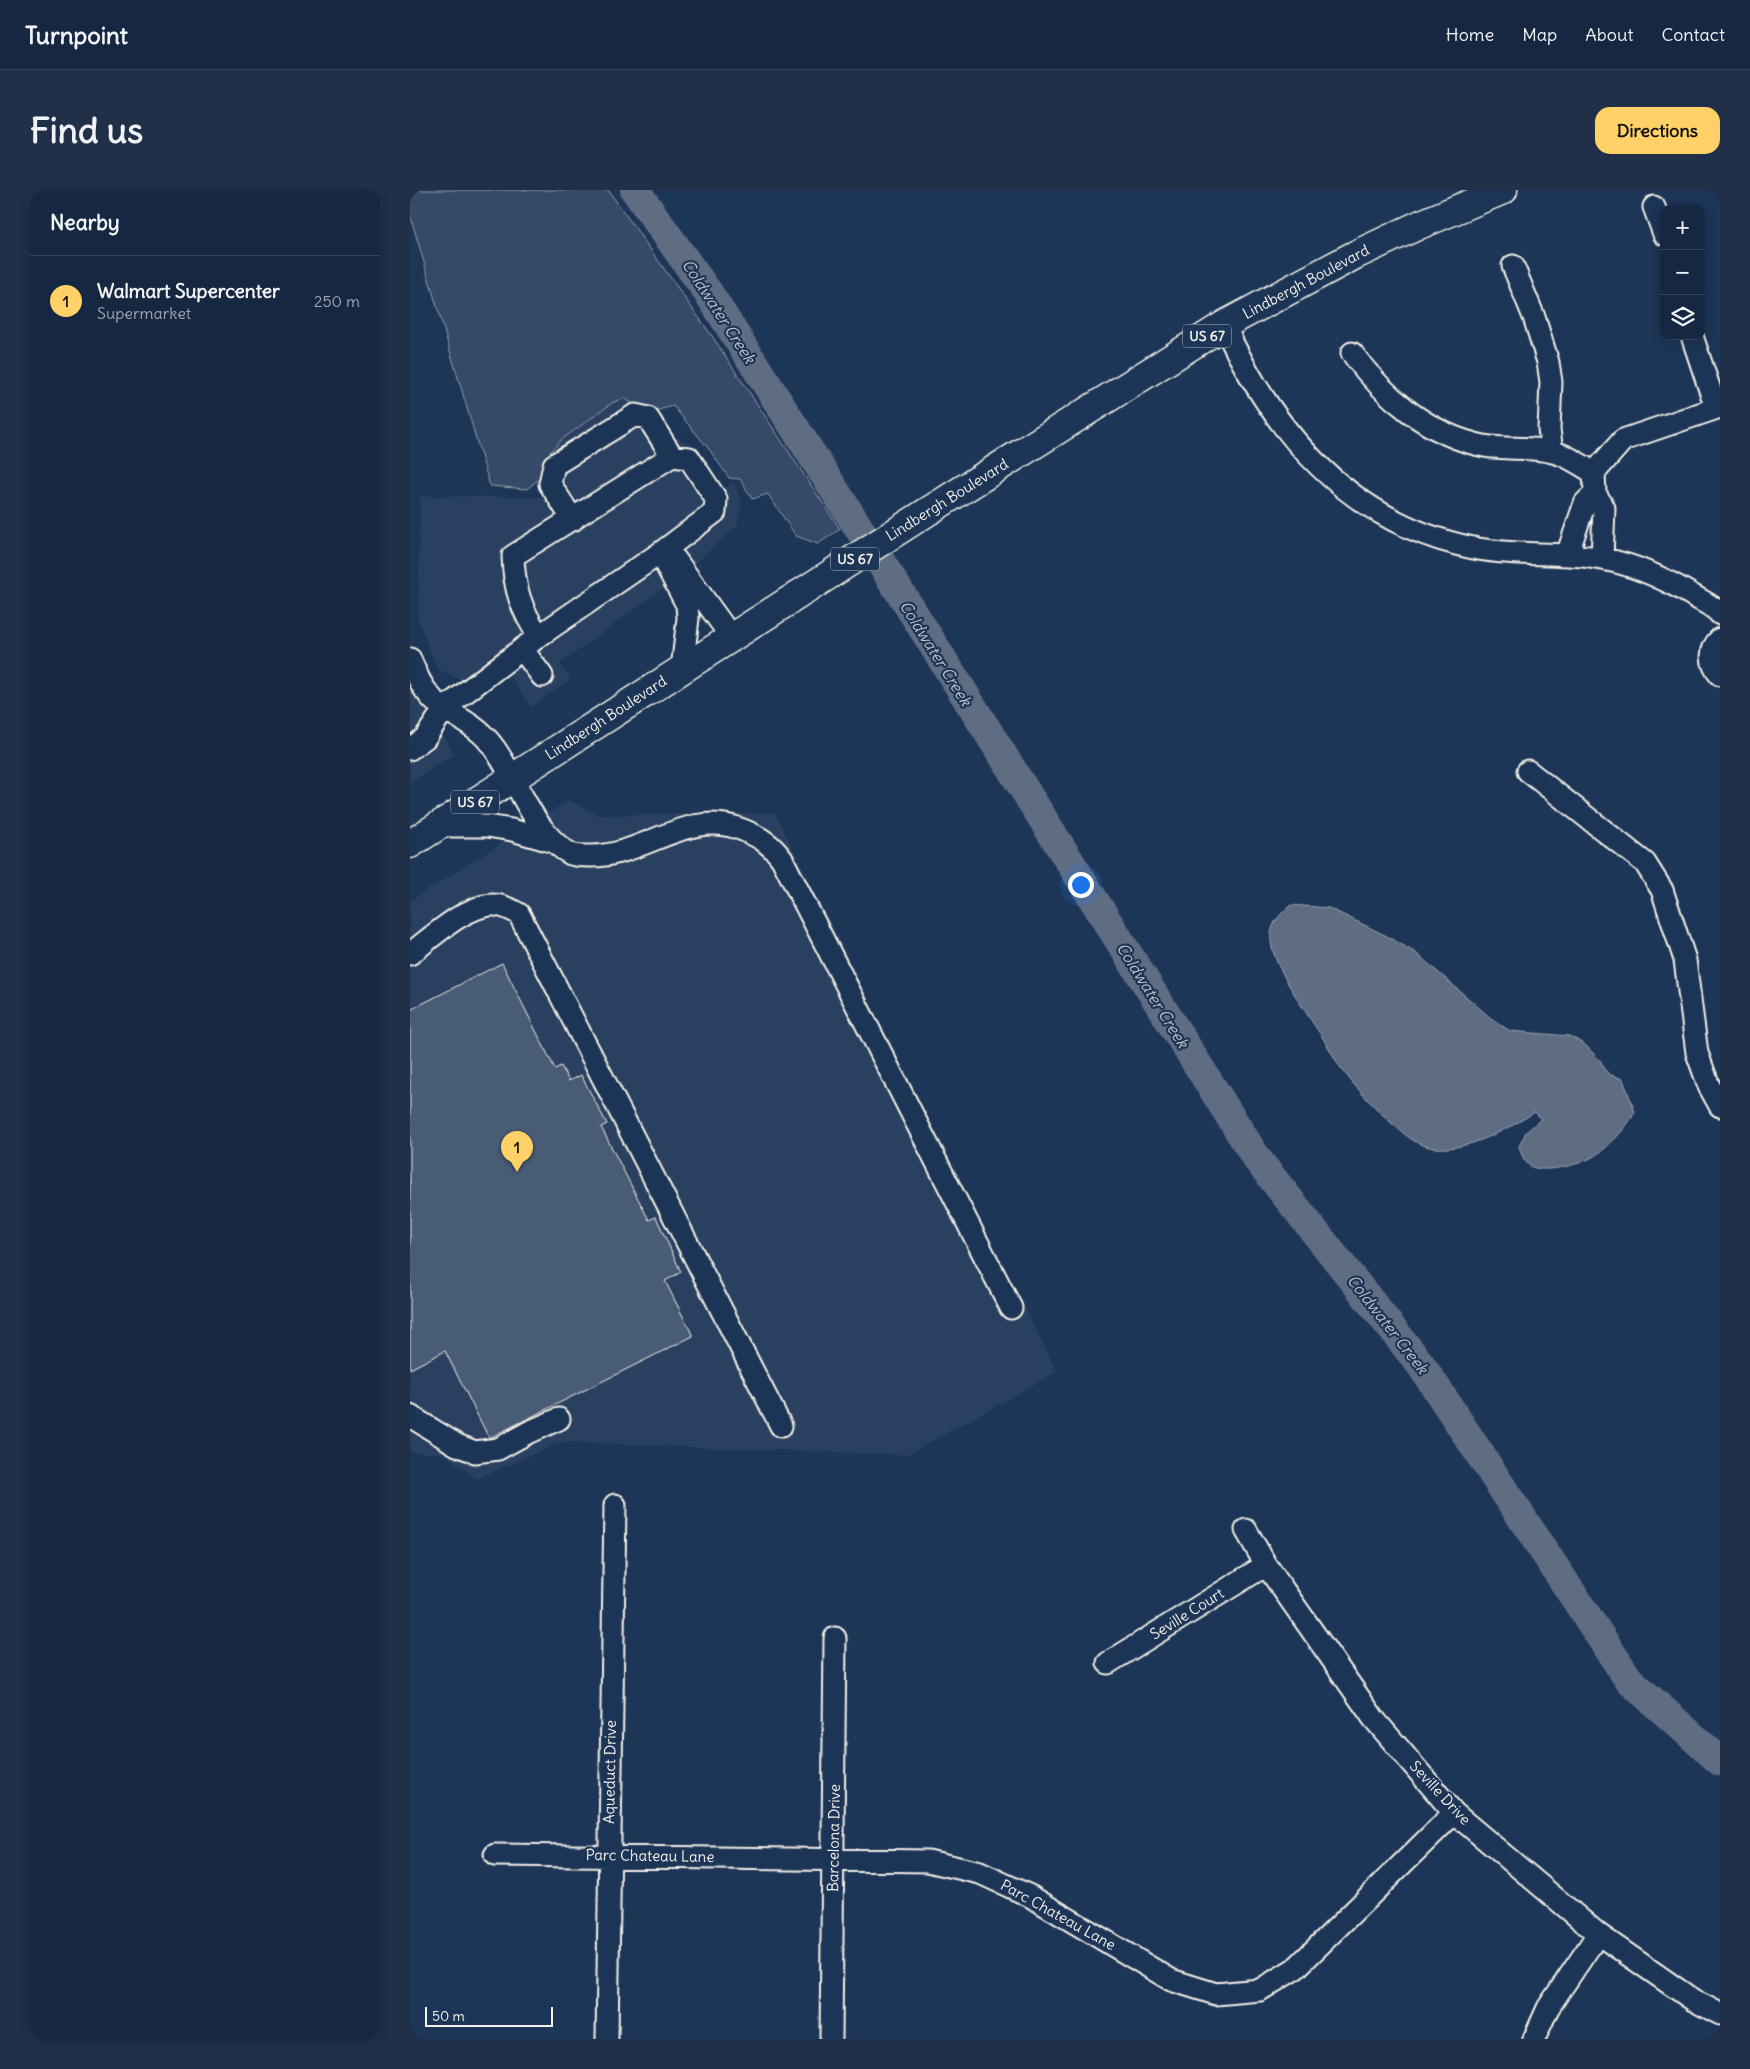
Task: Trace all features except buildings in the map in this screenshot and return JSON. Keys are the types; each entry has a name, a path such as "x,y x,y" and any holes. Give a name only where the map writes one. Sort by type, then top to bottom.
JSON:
{"main road":[{"name":"Lindbergh Boulevard","path":"410,844 927,512 1224,325 1355,255 1419,225 1503,190"}],"street":[{"path":"1654,207 1660,223"},
{"path":"1512,266 1534,317 1548,362 1551,382 1549,429 1552,452"},
{"path":"1224,325 1251,378 1292,440 1349,494 1374,511 1425,535 1473,548 1533,555 1568,555 1602,559 1672,583 1720,614"},
{"path":"1568,555 1585,503 1594,483 1623,440 1718,408 1693,340"},
{"path":"1352,353 1364,370 1410,414 1446,433 1482,446 1552,452 1572,460 1594,483 1604,508 1602,559"},
{"path":"574,520 550,484 554,466 635,415 648,418 672,456"},
{"path":"410,749 425,738 445,708 539,636 664,553 716,512 716,499 689,458 672,456 574,520 514,556 514,580 525,616 539,636"},
{"path":"664,553 675,559 732,638"},
{"path":"664,553 666,566 687,605 688,618 682,669"},
{"path":"1720,639 1712,651 1712,660 1720,675"},
{"path":"523,650 542,676"},
{"path":"410,659 417,677 437,703 464,720 487,739 513,777 529,807 554,842"},
{"path":"1528,771 1644,863 1662,890 1685,960 1697,1052 1708,1086 1720,1106"},
{"path":"437,826 487,826 512,830 554,842 573,855 603,856 618,853 686,826 707,824 739,828 772,846 782,859 1011,1308"},
{"path":"410,954 450,923 475,909 493,904 507,907 519,914 781,1426"},
{"path":"410,1416 457,1446 475,1452 498,1449 529,1432 559,1419"},
{"name":"Aqueduct Drive","path":"607,2039 615,1505"},
{"name":"Seville Drive","path":"1246,1530 1266,1565 1374,1719 1454,1813 1598,1934 1693,2000 1720,2014"},
{"name":"Seville Court","path":"1108,1663 1266,1565"},
{"name":"Barcelona Drive","path":"831,2039 835,1638"},
{"name":"Parc Chateau Lane","path":"495,1855 834,1858 928,1861 980,1873 1030,1896 1172,1980 1216,1994 1260,1990 1296,1968 1454,1813"},
{"path":"1534,2039 1548,2008 1598,1934"}],"shaded area":[{"path":"410,190 608,190 712,336 840,529 818,544 796,536 768,494 752,499 740,479 729,478 709,449 673,406 648,413 624,398 612,403 561,440 547,456 540,478 527,489 490,486 410,215"},
{"path":"624,398 648,413 667,435 692,444 723,490 734,483 742,504 737,526 688,570 560,664 571,679 531,707 510,676 466,682 437,669 418,620 420,496 545,497 540,478 547,456 561,440 612,403"},
{"path":"410,682 455,754 410,783"},
{"path":"569,800 598,815 775,813 1057,1372 907,1455 562,1442 476,1479 445,1454 410,1452 410,901"},
{"path":"1291,905 1329,908 1385,935 1416,953 1492,1019 1510,1031 1569,1036 1583,1043 1600,1060 1608,1074 1623,1079 1635,1112 1621,1132 1602,1151 1589,1159 1560,1168 1535,1168 1530,1166 1524,1159 1519,1146 1526,1132 1541,1119 1535,1112 1496,1134 1465,1145 1435,1148 1422,1145 1413,1140 1380,1113 1341,1068 1290,988 1275,957 1271,944 1271,933 1281,914"}],"waterway":[{"name":"Coldwater Creek","path":"635,190 709,294 910,608 1257,1159 1421,1365 1629,1680 1720,1761"}],"place":[{"name":"Walmart Supercenter","path":"517,1172"}]}
